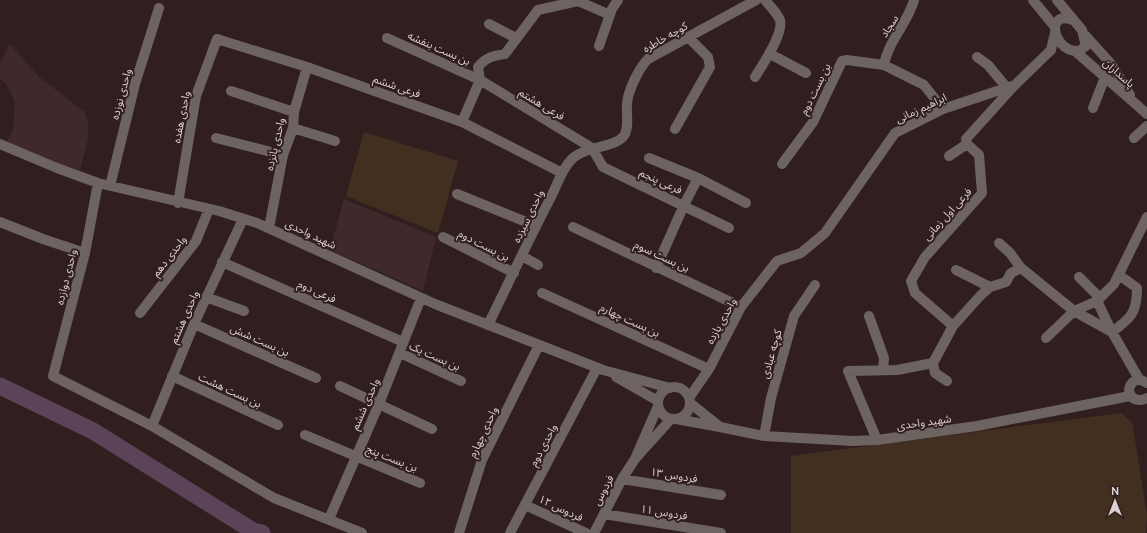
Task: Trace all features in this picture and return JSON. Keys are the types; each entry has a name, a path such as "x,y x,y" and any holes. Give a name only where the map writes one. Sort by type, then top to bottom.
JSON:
{"street":[{"path":"462,122 480,80 478,67 484,60 491,56 505,54 538,10 578,0 610,15"},
{"path":"599,46 610,15 618,0"},
{"name":"كوچه خاطره","path":"614,143 623,137 628,126 627,103 638,72 643,64 688,37 756,0"},
{"path":"755,77 770,54 780,27 780,20 765,0"},
{"name":"سجاد","path":"884,65 886,53 910,13 914,0"},
{"path":"1033,0 1055,30 1061,44 1072,50"},
{"path":"1061,1 1072,20"},
{"name":"واحدی نوزده","path":"110,186 135,84 159,8"},
{"path":"1085,36 1086,46 1083,49 1051,50 1057,21 1061,18 1066,18 1077,23 1085,36 1112,65 1135,103"},
{"path":"489,24 516,38"},
{"path":"675,129 710,67 708,57 688,37"},
{"name":"بن بست بنفشه","path":"388,38 480,80"},
{"name":"فرعی ششم","path":"217,39 307,66 462,122 562,173"},
{"name":"واحدی هفده","path":"178,203 196,96 217,39"},
{"name":"ابراهیم زمانی","path":"801,253 825,233 895,133 943,109 1011,86 1051,50"},
{"name":"پاسداران","path":"1072,50 1147,114"},
{"path":"770,54 806,73"},
{"path":"949,156 967,144 967,136 1011,86 977,58"},
{"name":"بن بست دوم","path":"782,164 813,122 842,61 847,60 884,65 924,85 943,109"},
{"name":"واحدی پانزده","path":"269,228 283,155 293,128 294,112 307,66"},
{"path":"1093,108 1105,77"},
{"name":"فرعی هشتم","path":"480,80 592,148"},
{"path":"231,91 294,112"},
{"path":"1134,138 1147,126"},
{"path":"293,128 335,141"},
{"path":"216,138 283,155"},
{"name":"واحدی سیزده","path":"488,325 562,173 571,159 592,148 614,143"},
{"name":"شهید واحدی","path":"0,144 57,168 98,183 178,203 209,209 269,228 422,298 600,369"},
{"name":"فرعی اول زمانی","path":"953,326 915,293 911,281 925,257 982,193 979,155 967,144"},
{"name":"فرعی پنجم","path":"592,148 603,167 729,228"},
{"path":"649,158 698,178 746,203"},
{"path":"656,268 684,205 698,178"},
{"name":"واحدی دوازده","path":"98,183 85,253 53,376 152,426"},
{"path":"457,194 536,226"},
{"name":"واحدی دهم","path":"140,313 196,241 209,209"},
{"path":"1046,338 1074,311 1099,300 1114,284 1147,217"},
{"name":"واحدی هشتم","path":"152,426 194,324 243,219"},
{"path":"0,222 43,239 85,253"},
{"name":"بن بست سوم","path":"573,227 656,268 741,307"},
{"name":"بن بست دوم","path":"443,237 514,273"},
{"path":"999,243 1010,253 1021,268 1074,311 1112,332"},
{"name":"واحدی یازده","path":"690,401 709,369 741,307 777,261 801,253"},
{"path":"522,256 538,265"},
{"name":"فرعی دوم","path":"222,262 403,342"},
{"path":"947,381 935,373 933,363 953,326 990,287 1006,282 1011,273 1021,268"},
{"path":"956,270 990,287"},
{"path":"1112,332 1133,314 1137,302 1137,288 1119,275"},
{"path":"1079,277 1099,300 1112,332 1143,381"},
{"name":"کوچه عبادی","path":"764,436 771,398 794,316 815,285"},
{"name":"بن بست چهارم","path":"542,292 709,369"},
{"path":"206,297 244,311"},
{"name":"واحدی ششم","path":"329,519 355,456 379,404 422,298"},
{"path":"869,316 884,358 883,370"},
{"name":"بن بست شش","path":"194,324 316,378"},
{"name":"واحدی چهارم","path":"459,533 482,460 539,345"},
{"name":"بن بست یک","path":"400,353 461,381"},
{"path":"877,440 848,371 897,370 933,363"},
{"path":"600,369 670,388 680,388 690,401 720,427"},
{"path":"600,369 658,403 663,415 674,419"},
{"name":"واحدی دوم","path":"510,533 600,369"},
{"name":"بن بست هشت","path":"172,376 278,425"},
{"path":"1130,396 1130,385 1134,381 1143,381"},
{"path":"340,386 432,429"},
{"path":"635,459 662,392 670,388"},
{"name":"شهید واحدی","path":"674,419 764,436 853,441 877,440 976,426 1130,396 1134,400 1139,401 1147,398"},
{"path":"635,459 674,419 685,415 690,401"},
{"path":"152,426 274,498 362,533"},
{"path":"305,435 355,456"},
{"name":"بن بست پنج","path":"355,456 420,483"},
{"name":"فردوس","path":"594,533 622,479 635,459"},
{"name":"فردوس ۱۳","path":"622,479 721,495"},
{"name":"فردوس ۱۲","path":"525,505 586,533"},
{"name":"فردوس ۱۱","path":"604,514 721,533"}],"shaded area":[{"path":"10,44 39,77 85,112 88,123 88,139 80,170 4,147 13,130 15,102 6,84 0,78 0,62"},
{"path":"364,132 458,161 438,233 346,196"},
{"path":"344,199 436,237 423,291 330,250"},
{"path":"1121,413 1132,422 1147,514 1146,533 791,533 791,456"}],"waterway":[{"path":"0,386 93,431 253,531 262,533"}]}
